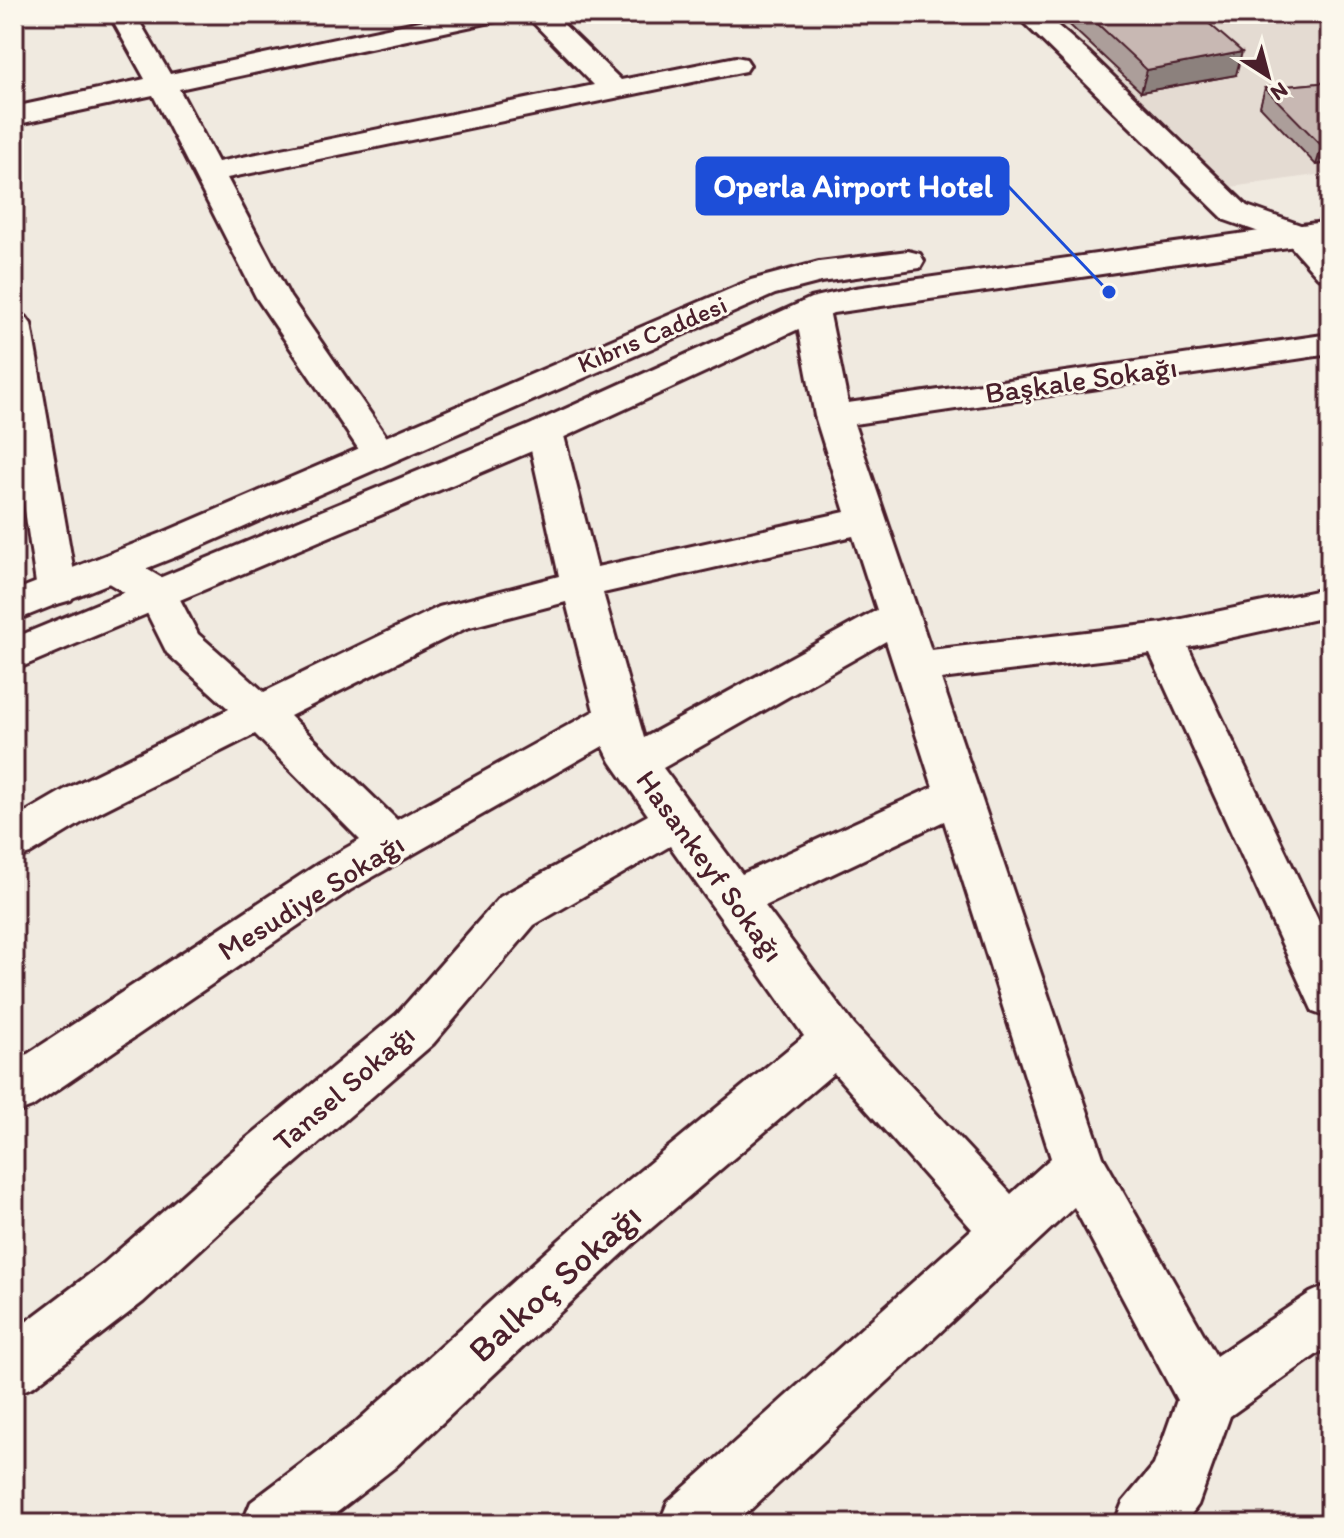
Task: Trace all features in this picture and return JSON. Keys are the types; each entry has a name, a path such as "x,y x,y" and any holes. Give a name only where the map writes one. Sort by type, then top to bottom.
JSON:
{"street":[{"path":"122,14 273,297 379,452"},
{"path":"14,116 491,14"},
{"path":"538,14 615,90"},
{"path":"1028,14 1078,58 1236,213 1314,233"},
{"path":"208,173 736,65"},
{"name":"Kıbrıs Caddesi","path":"14,607 114,568 763,287 794,278 1330,200"},
{"path":"1314,233 1330,270"},
{"path":"14,655 545,432 812,310 855,298 1314,233"},
{"path":"812,310 833,416 1080,1166 1207,1397"},
{"path":"14,324 57,590"},
{"name":"Başkale Sokağı","path":"833,416 1330,344"},
{"name":"Hasankeyf Sokağı","path":"545,432 581,584 626,750 836,1040 1009,1230"},
{"path":"14,841 80,802 453,617 581,584 867,520"},
{"path":"114,568 158,594 182,643 260,713 393,844"},
{"path":"915,667 1163,638 1330,602"},
{"path":"636,763 898,616"},
{"path":"1163,638 1330,997"},
{"name":"Mesudiye Sokağı","path":"14,1091 334,877 617,718"},
{"path":"734,899 957,795"},
{"name":"Tansel Sokağı","path":"14,1366 123,1283 265,1156 415,1029 517,911 677,820"},
{"name":"Balkoç Sokağı","path":"273,1524 373,1447 615,1225 836,1040"},
{"path":"690,1524 1080,1166"},
{"path":"1145,1524 1177,1484 1207,1397 1330,1312"}],"shaded area":[{"path":"1045,14 1330,14 1330,173 1224,188"}],"building":[{"path":"1087,14 1198,14 1242,52 1147,70"},
{"path":"1330,82 1330,145 1322,146 1265,88"}],"place":[{"name":"Operla Airport Hotel","path":"1109,292"}]}
